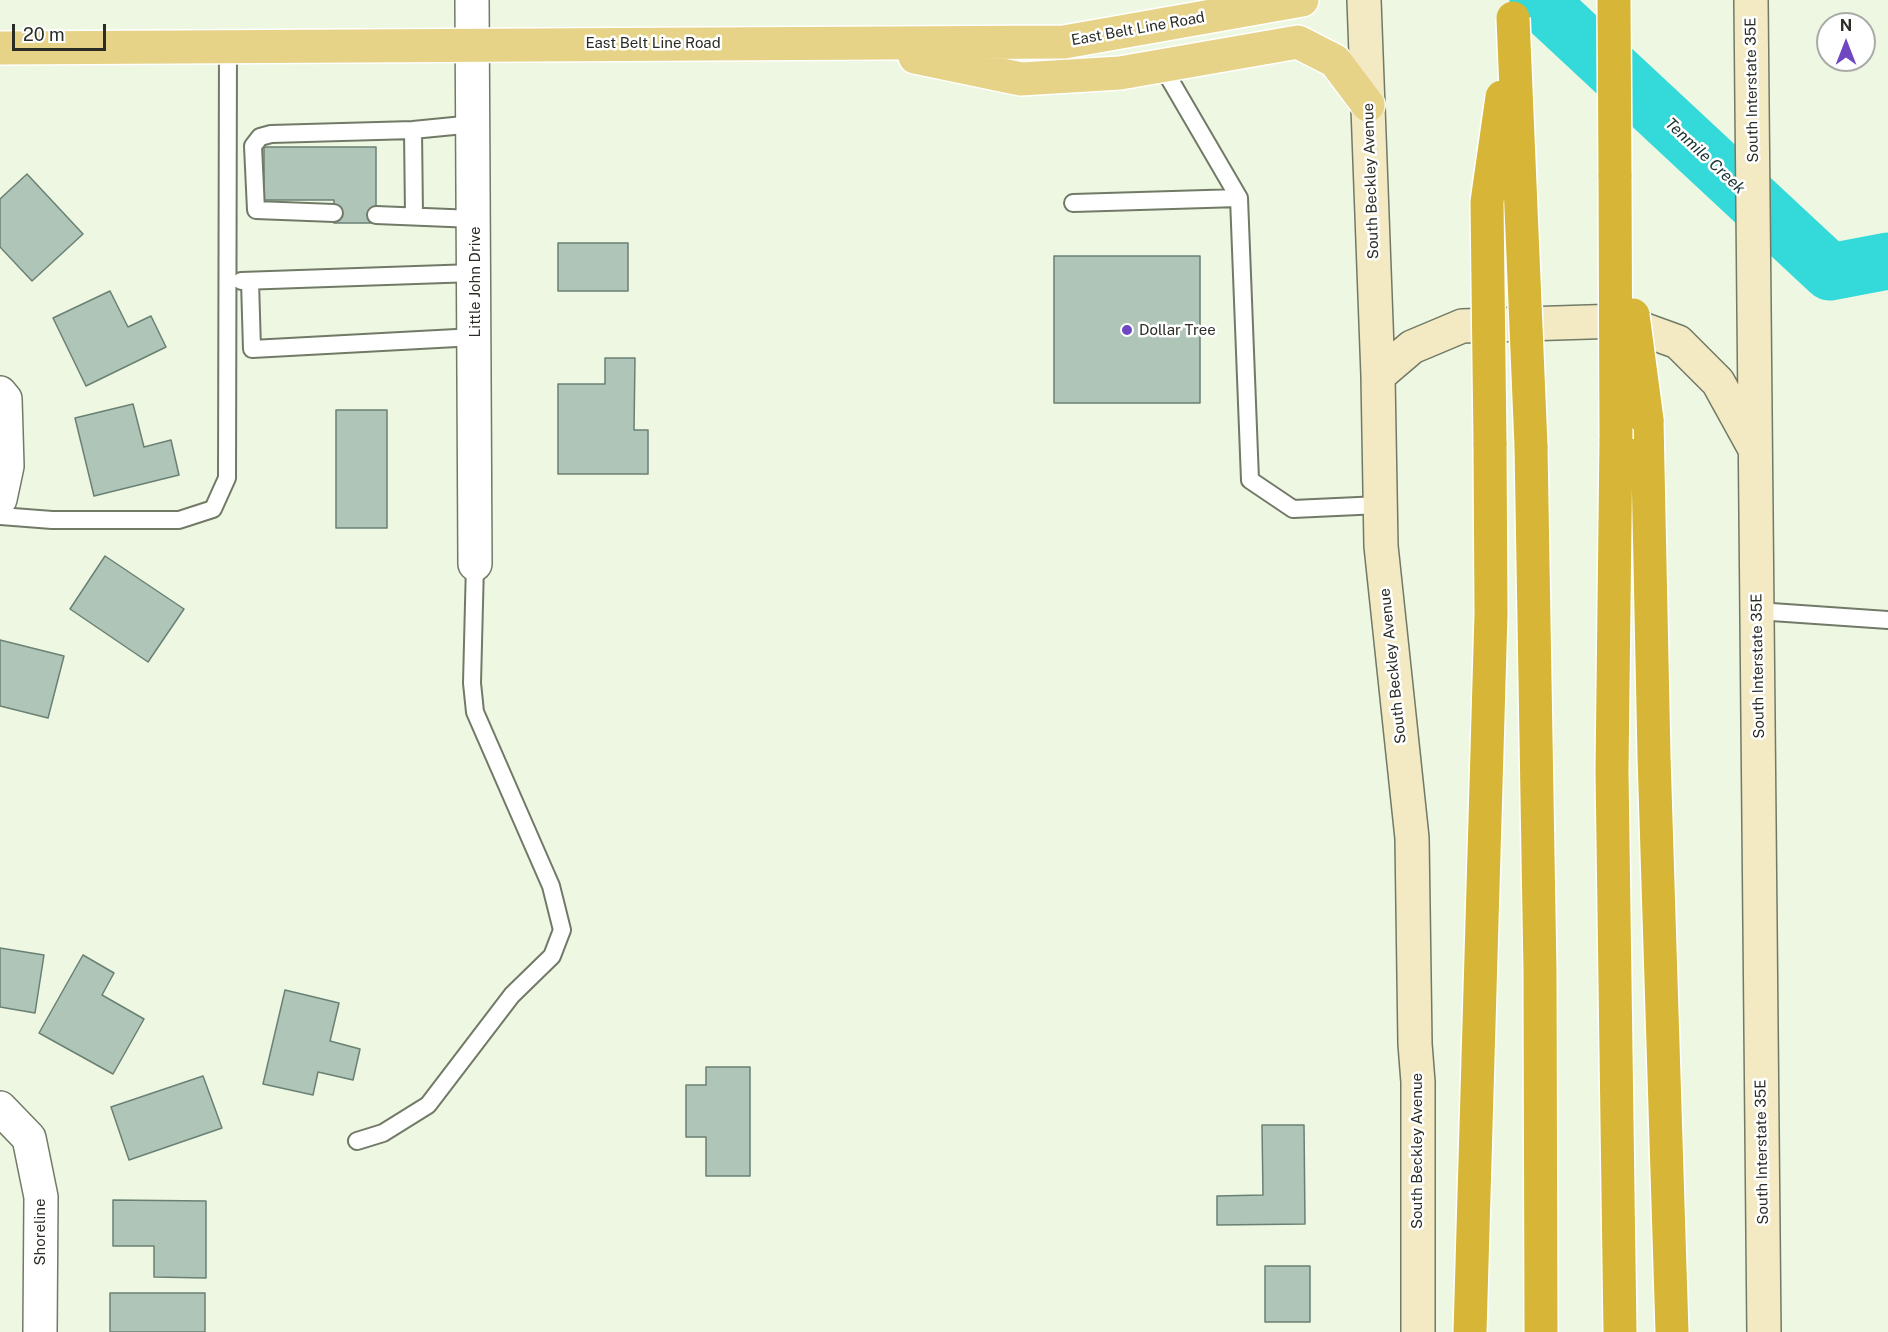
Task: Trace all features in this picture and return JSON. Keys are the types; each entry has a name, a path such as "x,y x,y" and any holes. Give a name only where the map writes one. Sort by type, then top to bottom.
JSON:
{"highway":[{"path":"1614,0 1616,439 1612,771 1620,1332"},
{"path":"1470,1332 1491,614 1487,202 1513,9"},
{"path":"1513,9 1532,446 1540,972 1541,1332"},
{"path":"1615,177 1647,420 1654,779 1672,1332"}],"main road":[{"name":"East Belt Line Road","path":"0,48 1064,42 1302,0"},
{"name":"South Beckley Avenue","path":"1364,0 1378,376 1381,546 1412,838 1418,1082 1418,1332"},
{"name":"South Interstate 35E","path":"1751,0 1764,1332"},
{"path":"852,44 1021,79 1120,73 1298,42 1335,61 1368,105"},
{"path":"1378,376 1412,347 1462,326 1620,321 1678,342 1718,382 1756,451"}],"street":[{"name":"Little John Drive","path":"472,0 475,564"},
{"path":"0,393 5,399 7,466 0,499"},
{"name":"Shoreline","path":"0,1108 29,1138 41,1197 40,1332"}],"lane":[{"path":"0,516 51,520 178,520 213,509 227,478 228,46"},
{"path":"1162,66 1239,198 1250,480 1293,509 1380,505"},
{"path":"334,213 256,210 253,146 260,137 271,134 413,130 474,124"},
{"path":"413,130 414,216"},
{"path":"1073,203 1239,198"},
{"path":"376,214 474,219"},
{"path":"228,282 474,273"},
{"path":"250,281 252,350 475,337"},
{"path":"357,1141 383,1133 428,1105 512,995 552,956 562,930 551,886 475,712 472,683 475,564"},
{"path":"1757,611 1888,620"}],"building":[{"path":"264,147 376,147 376,223 334,223 334,200 264,200"},
{"path":"27,174 83,234 32,281 0,247 0,199"},
{"path":"558,243 628,243 628,291 558,291"},
{"name":"Dollar Tree","path":"1054,256 1200,256 1200,403 1054,403"},
{"path":"110,291 128,327 151,316 166,347 86,386 53,318"},
{"path":"605,358 635,358 634,430 648,430 648,474 558,474 558,384 605,384"},
{"path":"133,404 144,447 171,440 179,475 94,496 75,418"},
{"path":"336,410 387,410 387,528 336,528"},
{"path":"105,556 184,609 148,662 70,609"},
{"path":"0,640 64,656 48,718 0,706"},
{"path":"0,948 44,955 35,1013 0,1007"},
{"path":"83,955 114,973 102,995 144,1019 113,1074 39,1033"},
{"path":"285,990 339,1003 330,1041 360,1049 353,1080 318,1072 313,1095 263,1084"},
{"path":"706,1067 750,1067 750,1176 706,1176 706,1137 686,1137 686,1085 706,1085"},
{"path":"203,1076 222,1128 129,1160 111,1107"},
{"path":"1262,1125 1304,1125 1305,1224 1217,1225 1217,1196 1263,1195"},
{"path":"113,1200 206,1201 206,1278 154,1277 154,1246 113,1246"},
{"path":"1265,1266 1310,1266 1310,1322 1265,1322"},
{"path":"110,1293 205,1293 205,1332 110,1332"}],"waterway":[{"name":"Tenmile Creek","path":"1538,0 1830,272 1888,261"}],"place":[{"name":"Dollar Tree","path":"1127,330"}]}
